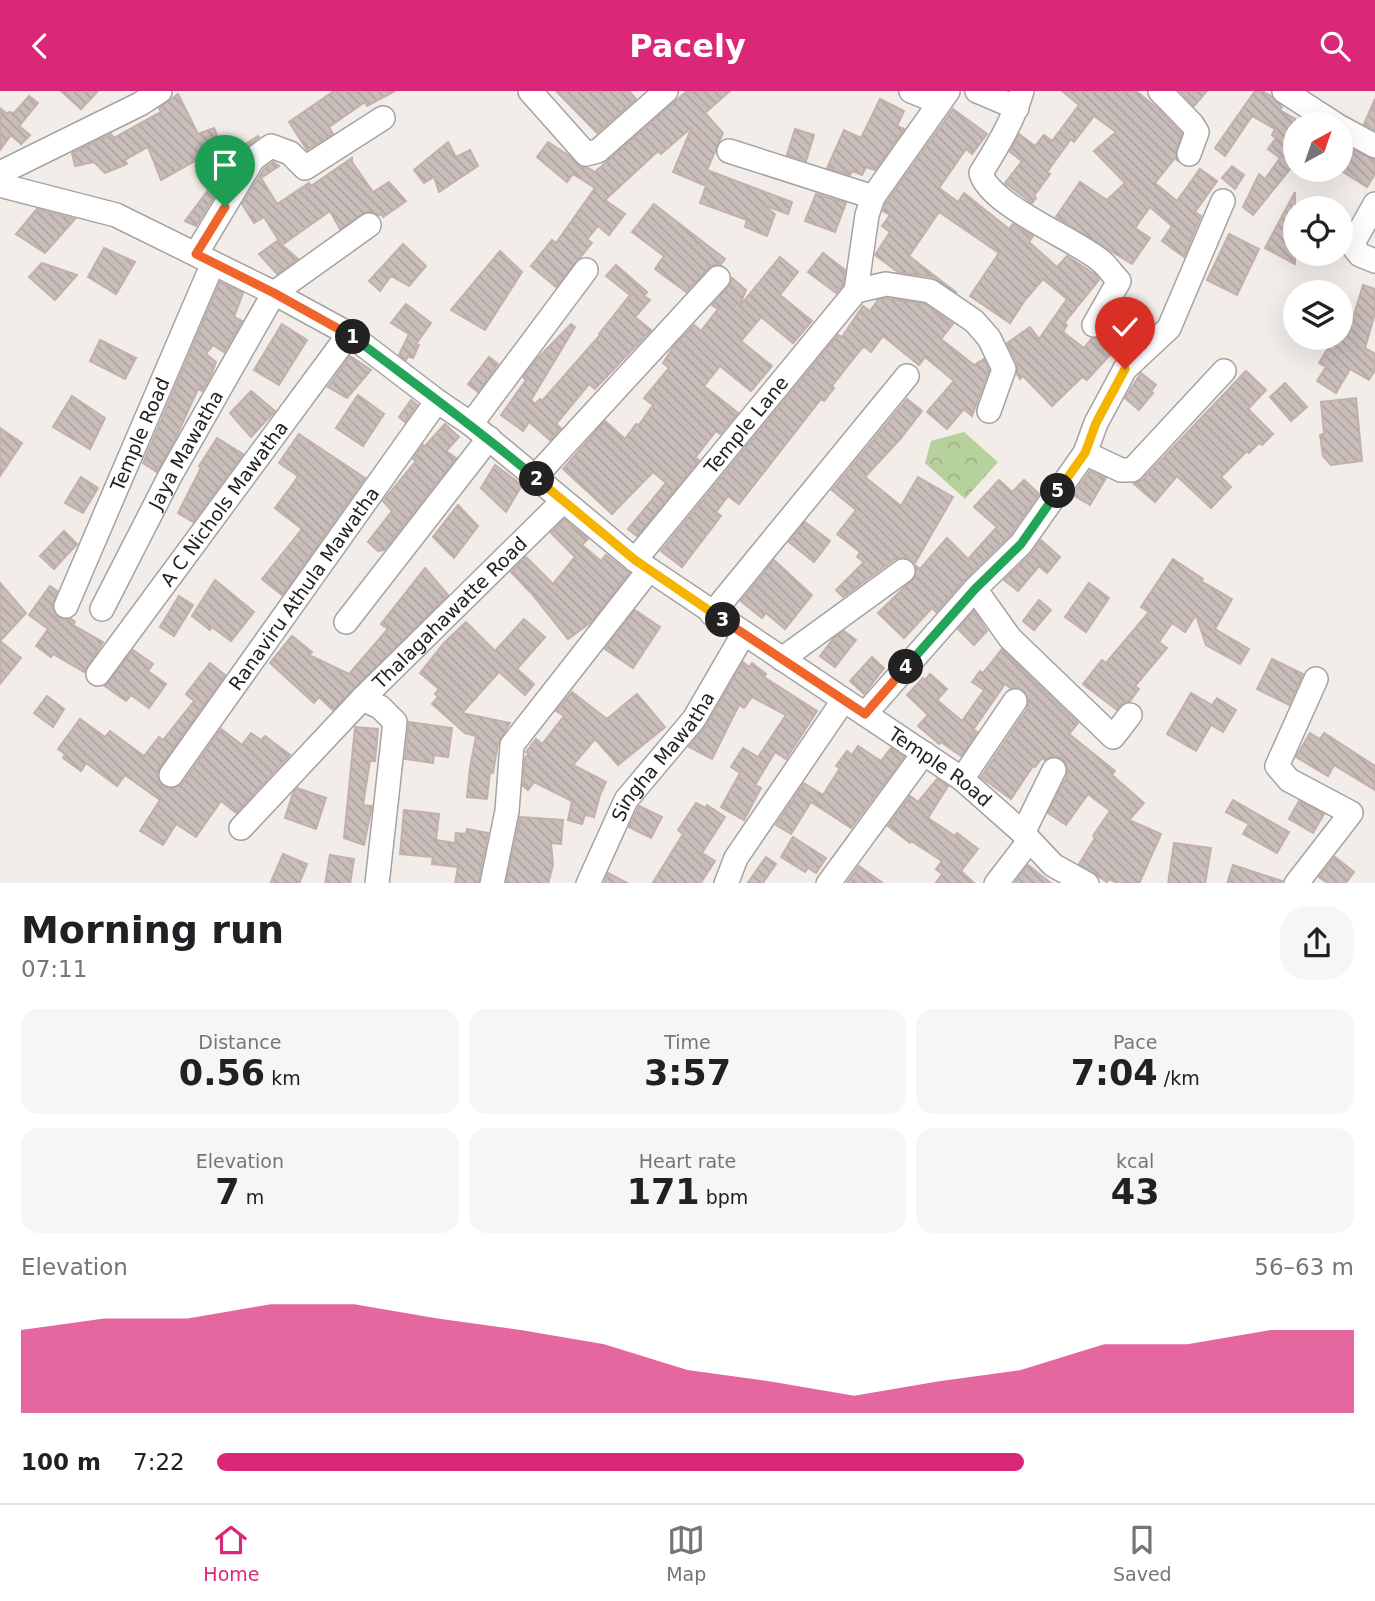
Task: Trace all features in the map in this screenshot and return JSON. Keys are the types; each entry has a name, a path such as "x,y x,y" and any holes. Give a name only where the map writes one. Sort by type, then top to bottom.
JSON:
{"street":[{"path":"0,173 140,104 160,91"},
{"path":"530,91 586,154 598,151 666,91"},
{"path":"911,91 943,96 873,197 867,215 856,291 886,284 930,291 974,321 989,338 1004,369 989,411"},
{"path":"977,91 1020,99 981,173 983,183 1024,215 1101,261 1119,281 1094,325"},
{"path":"1160,91 1192,124 1196,132 1189,155"},
{"path":"1284,91 1316,112"},
{"path":"205,258 253,159 271,146 290,153 305,168 383,118"},
{"path":"1353,134 1375,146"},
{"path":"729,151 873,197"},
{"name":"Temple Road","path":"0,185 116,215 274,293 349,334 437,401 471,423 642,565 962,779 1026,838 1058,874 1084,883"},
{"path":"865,714 975,589 1021,544 1085,453 1096,423 1125,369 1169,328 1223,201"},
{"path":"1375,204 1352,245 1360,255 1375,261"},
{"path":"274,293 369,225"},
{"name":"Temple Road","path":"66,606 205,258"},
{"path":"471,423 586,270"},
{"path":"535,477 718,278"},
{"name":"Temple Lane","path":"642,565 856,291"},
{"name":"Jaya Mawatha","path":"102,609 170,476 274,293"},
{"name":"A C Nichols Mawatha","path":"98,674 349,334"},
{"path":"1085,453 1121,470 1132,470 1224,371"},
{"path":"712,614 906,376"},
{"name":"Ranaviru Athula Mawatha","path":"171,775 437,401"},
{"path":"346,622 489,438"},
{"name":"Thalagahawatte Road","path":"377,883 396,722 380,707 362,699 563,501"},
{"path":"492,883 508,811 512,745 642,565"},
{"path":"782,659 903,571"},
{"path":"975,589 1010,638 1113,737 1130,715"},
{"name":"Singha Mawatha","path":"588,883 626,800 694,719 744,633"},
{"path":"1297,883 1351,813 1289,781 1277,766 1316,679"},
{"path":"241,828 362,699"},
{"path":"726,883 736,859 844,701"},
{"path":"962,779 1015,701"},
{"path":"829,883 924,753"},
{"path":"997,883 1026,838 1054,771"}],"green space":[{"path":"964,432 998,462 965,499 925,463 931,441"}],"building":[{"path":"61,91 98,91 81,109"},
{"path":"334,91 395,91 367,106 365,102 329,127 333,134 307,150 289,122"},
{"path":"556,91 629,91 636,99 597,133"},
{"path":"687,91 730,91 705,113 723,133 707,170 792,202 788,214 763,205 775,214 767,236 745,227 747,220 700,203 706,186 673,172 692,127 661,154 658,151 605,200 625,214 609,235 598,226 587,239 592,243 556,287 531,266 552,240 556,243 595,188 573,174 567,182 537,157 548,142 581,167 595,172"},
{"path":"1062,91 1136,91 1156,107 1182,134 1176,150 1177,160 1175,158 1155,183 1177,201 1200,169 1217,181 1195,212 1201,216 1184,257 1162,241 1172,226 1150,207 1135,228 1150,238 1132,264 1056,217 1080,182 1107,200 1125,183 1094,151 1116,132 1094,116 1074,142 1071,139 1047,172 1050,174 1032,203 1005,183 1022,161 1010,152 1019,134 1035,146 1044,135 1052,141 1079,105"},
{"path":"1180,91 1207,91 1194,106"},
{"path":"1255,91 1271,96 1282,107 1283,178 1253,215 1243,207 1259,174 1265,179 1280,158 1268,149 1276,138 1272,135 1275,129 1252,116 1225,156 1215,148"},
{"path":"178,94 198,134 214,128 226,157 259,137 241,152 196,226 185,221 214,182 195,161 161,180 148,147 125,160 127,164 105,173 94,162 75,166 72,153 111,134 114,138 161,112 159,108"},
{"path":"29,96 38,103 19,126 30,135 21,144 11,135 0,150 0,108 7,114 14,113"},
{"path":"880,99 904,111 897,126 904,129 875,170 866,167 862,175 852,171 850,175 827,168 844,130 861,138"},
{"path":"1375,99 1375,130 1364,124"},
{"path":"953,109 987,134 972,154 966,149 939,188 958,202 964,193 1009,229 1013,224 1033,236 1029,242 1057,267 1067,256 1096,275 1099,280 1064,323 1067,325 1063,332 1084,348 1092,338 1100,337 1106,332 1115,316 1138,336 1126,349 1120,344 1087,380 1082,377 1052,406 1023,376 1020,379 1017,363 1007,343 1030,327 1039,339 1067,299 1043,279 1010,323 970,296 999,253 939,212 909,256 957,293 933,277 898,272 875,255 890,232 882,226 890,215 883,211 886,203"},
{"path":"795,129 814,135 806,161 787,155"},
{"path":"448,142 456,157 470,150 478,166 439,192 434,177 424,183 414,170"},
{"path":"1353,149 1375,160 1375,174 1367,187 1353,178"},
{"path":"352,158 352,162 373,192 389,182 406,201 383,217 381,214 367,211 340,229 330,211 282,245 298,259 277,274 259,254 277,241 281,244 264,217 254,223 242,204 264,169 273,162 279,166 261,178 277,204 309,183 311,186"},
{"path":"1232,166 1244,175 1235,189 1222,178"},
{"path":"816,194 846,203 835,232 805,221"},
{"path":"654,204 725,259 721,264 708,269 686,292 655,269 664,256 632,232"},
{"path":"37,209 75,219 45,253 16,234"},
{"path":"1283,214 1283,258 1265,248"},
{"path":"1229,234 1259,249 1237,295 1207,280"},
{"path":"403,244 426,266 409,286 391,276 380,291 369,281"},
{"path":"104,248 135,262 116,294 88,277"},
{"path":"500,251 522,272 485,330 451,310"},
{"path":"823,253 845,270 843,285 836,293 808,272"},
{"path":"780,257 798,272 780,295 812,321 793,343 761,317 741,341 772,366 751,391 720,366 704,386 738,413 720,434 716,431 695,458 699,460 637,536 628,529 666,483 653,472 612,514 563,469 605,421 625,439 653,405 644,398 669,368 663,363 674,346 694,325 701,331 718,309 712,305 728,287 732,278 746,290 739,307"},
{"path":"42,263 77,275 55,300 29,277"},
{"path":"616,265 647,292 644,296 650,300 635,317 651,330 595,389 589,384 556,424 561,428 550,440 529,422 523,431 501,415 526,380 523,377 571,324 575,327 531,400 535,404 540,399 542,401 600,335 630,295 606,276"},
{"path":"220,282 243,293 234,317 242,321 224,352 213,345 206,354 216,362 211,375 202,391 198,389 157,472 143,463"},
{"path":"1363,285 1375,289 1375,313 1365,348 1375,354 1375,370 1369,380 1350,369 1336,393 1317,381 1326,367 1319,363 1327,350 1353,350 1353,318"},
{"path":"887,298 925,304 953,324 941,339 974,365 984,359 989,370 972,416 964,409 947,429 927,412 954,381 925,357 919,365 883,336 871,352 865,347 862,348 832,386 834,388 824,401 821,399 739,504 728,496 716,512 721,516 682,567 661,551 838,335 842,337 863,306 870,311 878,300"},
{"path":"406,304 431,323 416,344 419,345 413,358 408,356 406,360 399,355 409,334 391,323"},
{"path":"282,324 307,340 279,385 254,370"},
{"path":"100,340 136,358 125,379 90,361"},
{"path":"350,356 371,370 347,398 328,387"},
{"path":"489,357 498,364 478,392 468,384"},
{"path":"1246,371 1266,390 1248,409 1273,434 1262,445 1259,443 1249,453 1247,451 1221,477 1231,487 1211,508 1177,476 1155,502 1134,484 1142,480"},
{"path":"1141,373 1156,385 1139,410 1125,398"},
{"path":"1285,383 1307,407 1291,421 1270,397"},
{"path":"251,391 275,411 251,437 230,413"},
{"path":"358,395 384,414 363,446 336,428"},
{"path":"72,396 105,418 90,449 53,427"},
{"path":"1356,398 1362,461 1331,465 1323,456 1320,435 1324,434 1321,402"},
{"path":"907,399 922,411 865,477 901,506 918,477 953,497 915,563 908,558 895,559 843,597 836,590 864,562 857,557 860,552 837,534 856,510 832,490"},
{"path":"411,400 417,405 405,422 399,417"},
{"path":"445,424 459,437 446,451 456,458 384,550 378,551 368,542 392,511 383,501 416,461 413,459 423,445 424,447"},
{"path":"0,428 22,443 0,476"},
{"path":"299,434 365,478 282,595 262,579 302,529 275,508 292,485 295,487 293,484 298,476 279,463"},
{"path":"217,438 243,454 193,522 178,513 201,468 199,466"},
{"path":"495,465 522,485 506,512 481,488"},
{"path":"1090,471 1106,478 1090,505 1073,495"},
{"path":"81,477 98,488 83,513 65,503"},
{"path":"999,480 1012,492 1024,480 1039,494 1010,535 936,612 932,608 904,638 878,613 915,577 916,566 920,569 947,538 968,559 997,527 974,507"},
{"path":"458,505 478,526 454,558 433,537"},
{"path":"564,519 588,539 582,545 601,561 606,555 629,573 591,622 568,639 511,572 526,557 553,584 575,557 551,533"},
{"path":"805,522 830,541 814,562 789,542"},
{"path":"64,531 77,544 54,569 40,556"},
{"path":"1041,540 1060,557 1047,573 1039,566 1018,591 1004,580 1031,554"},
{"path":"1173,559 1203,579 1201,581 1232,599 1215,629 1249,649 1240,664 1206,645 1196,615 1185,632 1172,623 1159,642 1167,648 1135,686 1139,689 1130,701 1124,702 1117,710 1083,684 1102,660 1106,663 1149,612 1141,607"},
{"path":"774,560 812,595 785,629 766,613 762,618 741,601"},
{"path":"425,568 448,595 333,710 319,697 314,703 270,663 292,636 312,652 309,655 349,674 388,629 381,624"},
{"path":"215,580 254,612 231,641 192,616"},
{"path":"0,583 26,613 0,641"},
{"path":"1089,583 1109,598 1086,632 1065,617"},
{"path":"50,586 57,591 52,607 55,615 61,619 71,619 75,622 73,625 103,642 84,672 53,654 51,657 36,646 48,629 29,615"},
{"path":"179,596 193,605 174,636 160,627"},
{"path":"1039,600 1051,610 1034,630 1023,621"},
{"path":"635,610 660,627 633,668 605,649"},
{"path":"974,611 987,631 974,645 958,629"},
{"path":"524,619 545,637 517,669 534,684 525,695 499,672 462,713 510,723 498,743 493,773 490,772 487,799 467,797 476,736 465,733 432,704 438,697 435,694 439,689 420,673 444,643 466,622 495,651"},
{"path":"844,631 856,640 835,667 820,656 833,639"},
{"path":"0,641 21,658 0,684"},
{"path":"1002,649 1078,723 1069,734 1115,771 1112,775 1144,803 1129,820 1161,834 1139,883 1117,883 1109,879 1107,882 1079,864 1110,811 1088,794 1066,825 1048,813 1067,776 1066,763 1061,758 1042,758 1033,766 1011,799 981,777 1027,709 1029,701 1023,690 1010,688 1005,684 973,730 977,732 961,756 941,742 939,744 918,726 928,715 907,695 923,678 925,680 930,674 947,689 937,700 962,721 984,690 972,682 980,671 983,673"},
{"path":"133,650 153,664 148,671 166,684 149,708 131,695 126,701 105,686"},
{"path":"872,657 884,668 864,694 850,681"},
{"path":"1272,659 1303,674 1289,705 1257,689"},
{"path":"743,662 749,667 752,663 766,674 764,677 817,711 786,759 775,752 755,785 761,788 744,820 721,807 740,773 731,767 743,748 758,757 786,715 752,697 744,708 739,705 712,759 689,747 706,726"},
{"path":"210,663 225,675 160,767 157,774 162,786 170,789 182,784 221,729 242,745 251,733 261,740 265,736 290,755 236,813 221,801 196,837 176,824 163,845 140,831 160,800 125,775 117,786 86,763 81,771 63,758 65,754 58,749 80,719 105,737 110,731 144,756 159,737 163,740 194,701 186,694"},
{"path":"572,692 607,719 637,694 665,727 618,765 595,739 573,765 606,782 594,817 585,815 582,824 568,820 572,801 534,782 528,790 523,786 525,758 529,753 526,752 536,739 542,744 564,716 556,711"},
{"path":"1191,693 1212,705 1217,698 1236,710 1223,732 1211,725 1196,751 1167,734"},
{"path":"47,696 64,709 53,727 34,713"},
{"path":"409,722 452,728 448,757 434,755 433,763 405,759"},
{"path":"355,727 378,729 375,761 370,761 363,805 372,806 364,845 344,838"},
{"path":"1310,733 1320,739 1324,733 1375,766 1375,790 1334,765 1328,776 1296,757"},
{"path":"858,746 881,761 891,748 904,757 851,828 811,802 791,834 776,825 804,783 823,795 840,768 836,766 847,751 852,755"},
{"path":"937,779 948,786 928,818 955,836 957,833 978,849 961,871 974,883 936,883 942,874 936,869 942,861 911,841 910,843 888,826 910,796 918,802"},
{"path":"297,788 326,798 316,829 285,818"},
{"path":"1233,800 1289,832 1277,853 1243,834 1249,824 1226,812"},
{"path":"1299,801 1324,814 1313,833 1289,819"},
{"path":"696,803 706,808 707,805 725,817 702,853 715,861 701,883 653,883 683,834 678,830"},
{"path":"639,806 662,817 651,838 629,827"},
{"path":"404,810 439,814 436,840 455,843 456,833 466,834 467,829 488,833 478,883 455,883 458,867 432,864 433,857 400,854"},
{"path":"520,817 563,820 561,844 551,843 553,865 548,883 506,883"},
{"path":"793,837 826,858 816,873 808,868 805,872 781,857"},
{"path":"1174,843 1211,848 1205,883 1168,883"},
{"path":"283,854 307,864 299,883 270,883"},
{"path":"330,855 354,859 350,883 325,883"},
{"path":"766,857 776,864 763,883 748,883"},
{"path":"1335,857 1354,872 1346,883 1328,883 1319,877"},
{"path":"1028,865 1051,883 1015,883"},
{"path":"1233,865 1282,881 1281,883 1227,883"},
{"path":"859,866 883,883 847,883"},
{"path":"608,873 627,883 604,883"}],"route":[{"path":"225,207 196,254 349,334 437,401 471,423 635,560 865,714 975,589 1021,544 1085,453 1096,423 1125,369"}]}
